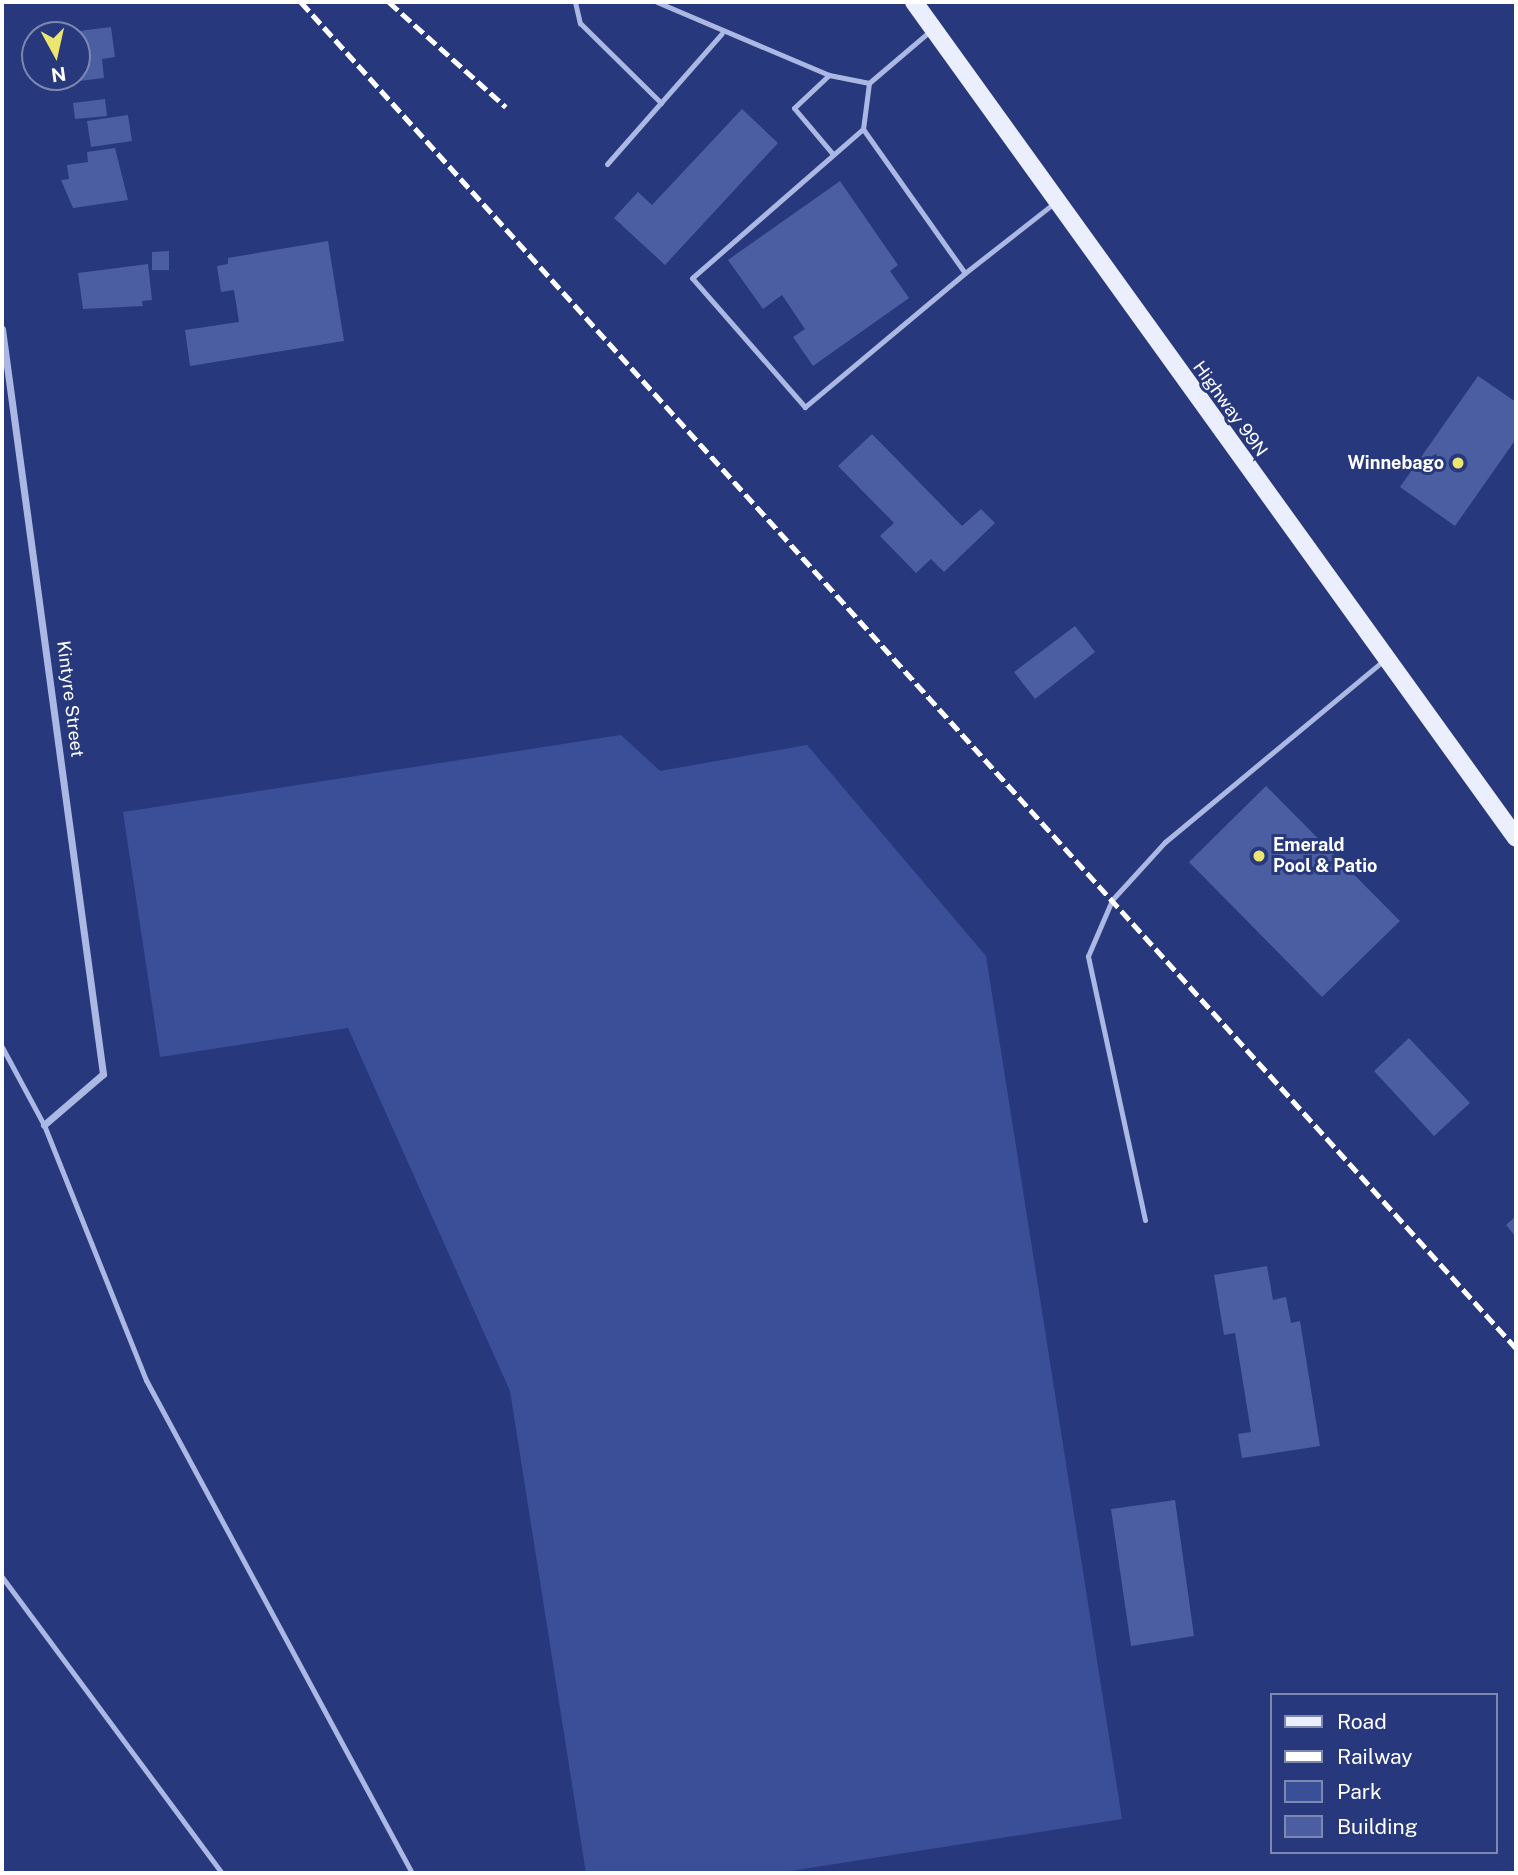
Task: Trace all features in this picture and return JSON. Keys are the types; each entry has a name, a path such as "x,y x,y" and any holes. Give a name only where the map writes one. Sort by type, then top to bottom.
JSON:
{"main road":[{"name":"Highway 99N","path":"914,2 1384,660 1516,838"}],"street":[{"name":"Kintyre Street","path":"2,329 103,1074 44,1125"}],"lane":[{"path":"575,2 580,23 661,103"},
{"path":"657,2 722,33 829,75 869,83"},
{"path":"933,28 869,83 863,129 965,273"},
{"path":"607,164 722,33"},
{"path":"829,75 794,108 832,153"},
{"path":"863,129 832,153 692,278 805,407 965,273 1055,202"},
{"path":"1145,1220 1088,956 1112,900 1165,842 1384,660"},
{"path":"2,1047 44,1125 146,1380 412,1873"},
{"path":"2,1577 222,1873"}],"green space":[{"path":"621,735 660,771 807,745 986,956 1122,1819 778,1873 586,1873 510,1391 348,1028 160,1057 123,812"}],"building":[{"path":"111,27 115,57 102,59 104,78 91,80 91,30"},
{"path":"105,99 107,116 75,119 73,103"},
{"path":"742,109 778,143 665,265 614,218 638,192 652,205"},
{"path":"128,115 132,141 91,147 87,121"},
{"path":"115,148 128,200 73,208 61,180 69,179 67,165 88,162 87,152"},
{"path":"840,181 898,265 890,271 909,298 813,366 793,337 805,329 782,295 763,309 728,260"},
{"path":"328,241 344,341 190,366 185,330 239,322 234,290 221,292 217,266 228,264 228,258"},
{"path":"169,251 169,270 152,270 152,252"},
{"path":"148,264 152,300 142,301 143,306 83,309 78,273"},
{"name":"Winnebago","path":"1478,376 1516,402 1516,439 1455,526 1400,487"},
{"path":"872,434 962,526 981,509 995,523 944,572 931,559 916,573 880,536 894,523 838,466"},
{"path":"1075,626 1095,652 1035,699 1014,672"},
{"path":"1266,786 1400,921 1322,997 1189,862"},
{"path":"1409,1038 1470,1103 1434,1136 1374,1071"},
{"path":"1516,1216 1516,1237 1506,1225"},
{"path":"1267,1266 1273,1300 1286,1297 1291,1323 1300,1321 1320,1446 1242,1458 1238,1434 1251,1432 1235,1333 1224,1335 1214,1275"},
{"path":"1175,1500 1194,1636 1131,1646 1111,1509"}],"railway":[{"path":"301,2 1516,1348"},
{"path":"389,2 506,107"}],"place":[{"name":"Winnebago","path":"1458,463"},
{"name":"Emerald Pool & Patio","path":"1259,856"}]}
